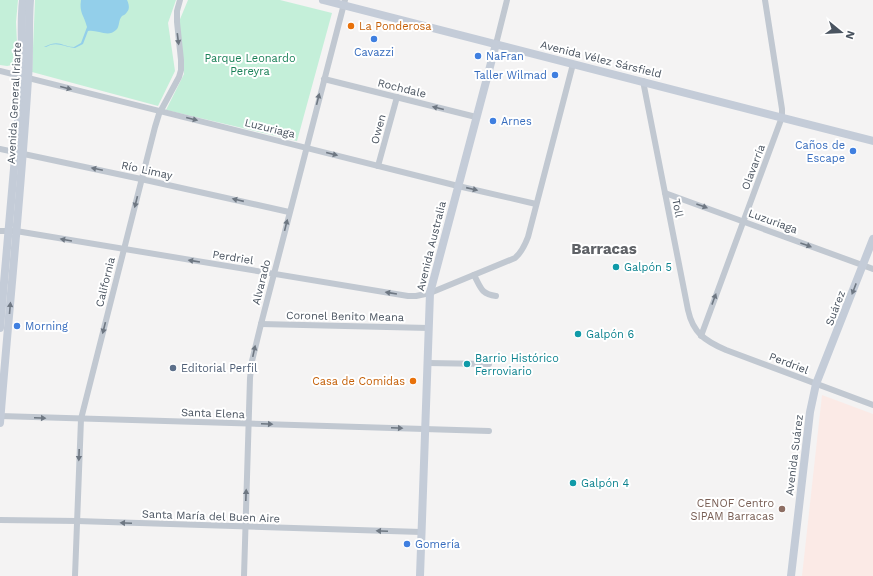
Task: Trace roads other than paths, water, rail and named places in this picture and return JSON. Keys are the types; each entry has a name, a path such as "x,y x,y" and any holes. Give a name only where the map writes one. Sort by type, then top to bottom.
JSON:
{"main road":[{"name":"Avenida General Iriarte","path":"23,0 23,65 25,78"},
{"name":"Avenida General Iriarte","path":"0,328 8,231 19,153 30,0"},
{"name":"Avenida Vélez Sársfield","path":"323,0 344,3 496,44 873,141"},
{"name":"Avenida Australia","path":"420,576 430,293 496,44"},
{"name":"Avenida General Iriarte","path":"0,419 8,231"},
{"name":"Suárez","path":"816,384 873,239"},
{"name":"Avenida Suárez","path":"791,576 810,412 816,384"}],"street":[{"name":"California","path":"75,576 81,419 155,127 181,70 177,22 177,11 180,0"},
{"name":"Avenida Australia","path":"496,44 507,0"},
{"name":"Olavarría","path":"701,336 782,117 765,0"},
{"name":"Alvarado","path":"244,576 251,369 289,212 344,3"},
{"path":"536,204 573,64"},
{"name":"Luzuriaga","path":"0,71 458,186 536,204"},
{"name":"Rochdale","path":"324,79 476,117"},
{"name":"Toll","path":"643,81 690,318 693,326 701,336"},
{"name":"Owen","path":"378,166 396,97"},
{"name":"Río Limay","path":"0,149 289,212"},
{"name":"Luzuriaga","path":"665,193 873,269"},
{"name":"Perdriel","path":"8,231 408,296 420,296 474,275 519,255 528,237 536,204"},
{"path":"474,275 482,291 489,295 496,296"},
{"name":"Coronel Benito Meana","path":"261,324 429,328"},
{"name":"Perdriel","path":"701,336 726,350 873,405"},
{"path":"427,363 489,364"},
{"name":"Santa Elena","path":"0,419 81,419 489,431"},
{"name":"Santa María del Buen Aire","path":"0,520 421,532"}],"water":[{"path":"81,0 127,0 129,8 128,11 122,16 117,29 113,32 106,33 88,31 83,44 75,48 57,44 44,47 53,43 57,43 74,47 81,43 87,27 81,11"}],"place":[{"name":"La Ponderosa","path":"351,26"},
{"name":"Cavazzi","path":"374,39"},
{"name":"NaFran","path":"478,56"},
{"name":"Taller Wilmad","path":"555,75"},
{"name":"Arnes","path":"493,121"},
{"name":"Caños de Escape","path":"853,151"},
{"name":"Galpón 5","path":"616,267"},
{"name":"Morning","path":"17,326"},
{"name":"Galpón 6","path":"578,334"},
{"name":"Barrio Histórico Ferroviario","path":"467,364"},
{"name":"Editorial Perfil","path":"173,368"},
{"name":"Casa de Comidas","path":"413,381"},
{"name":"Galpón 4","path":"573,483"},
{"name":"CENOF Centro SIPAM Barracas","path":"782,509"},
{"name":"Gomería","path":"407,544"}],"district":[{"name":"Barracas","path":"604,249"}],"park label":[{"name":"Parque Leonardo Pereyra","path":"250,64"}]}
